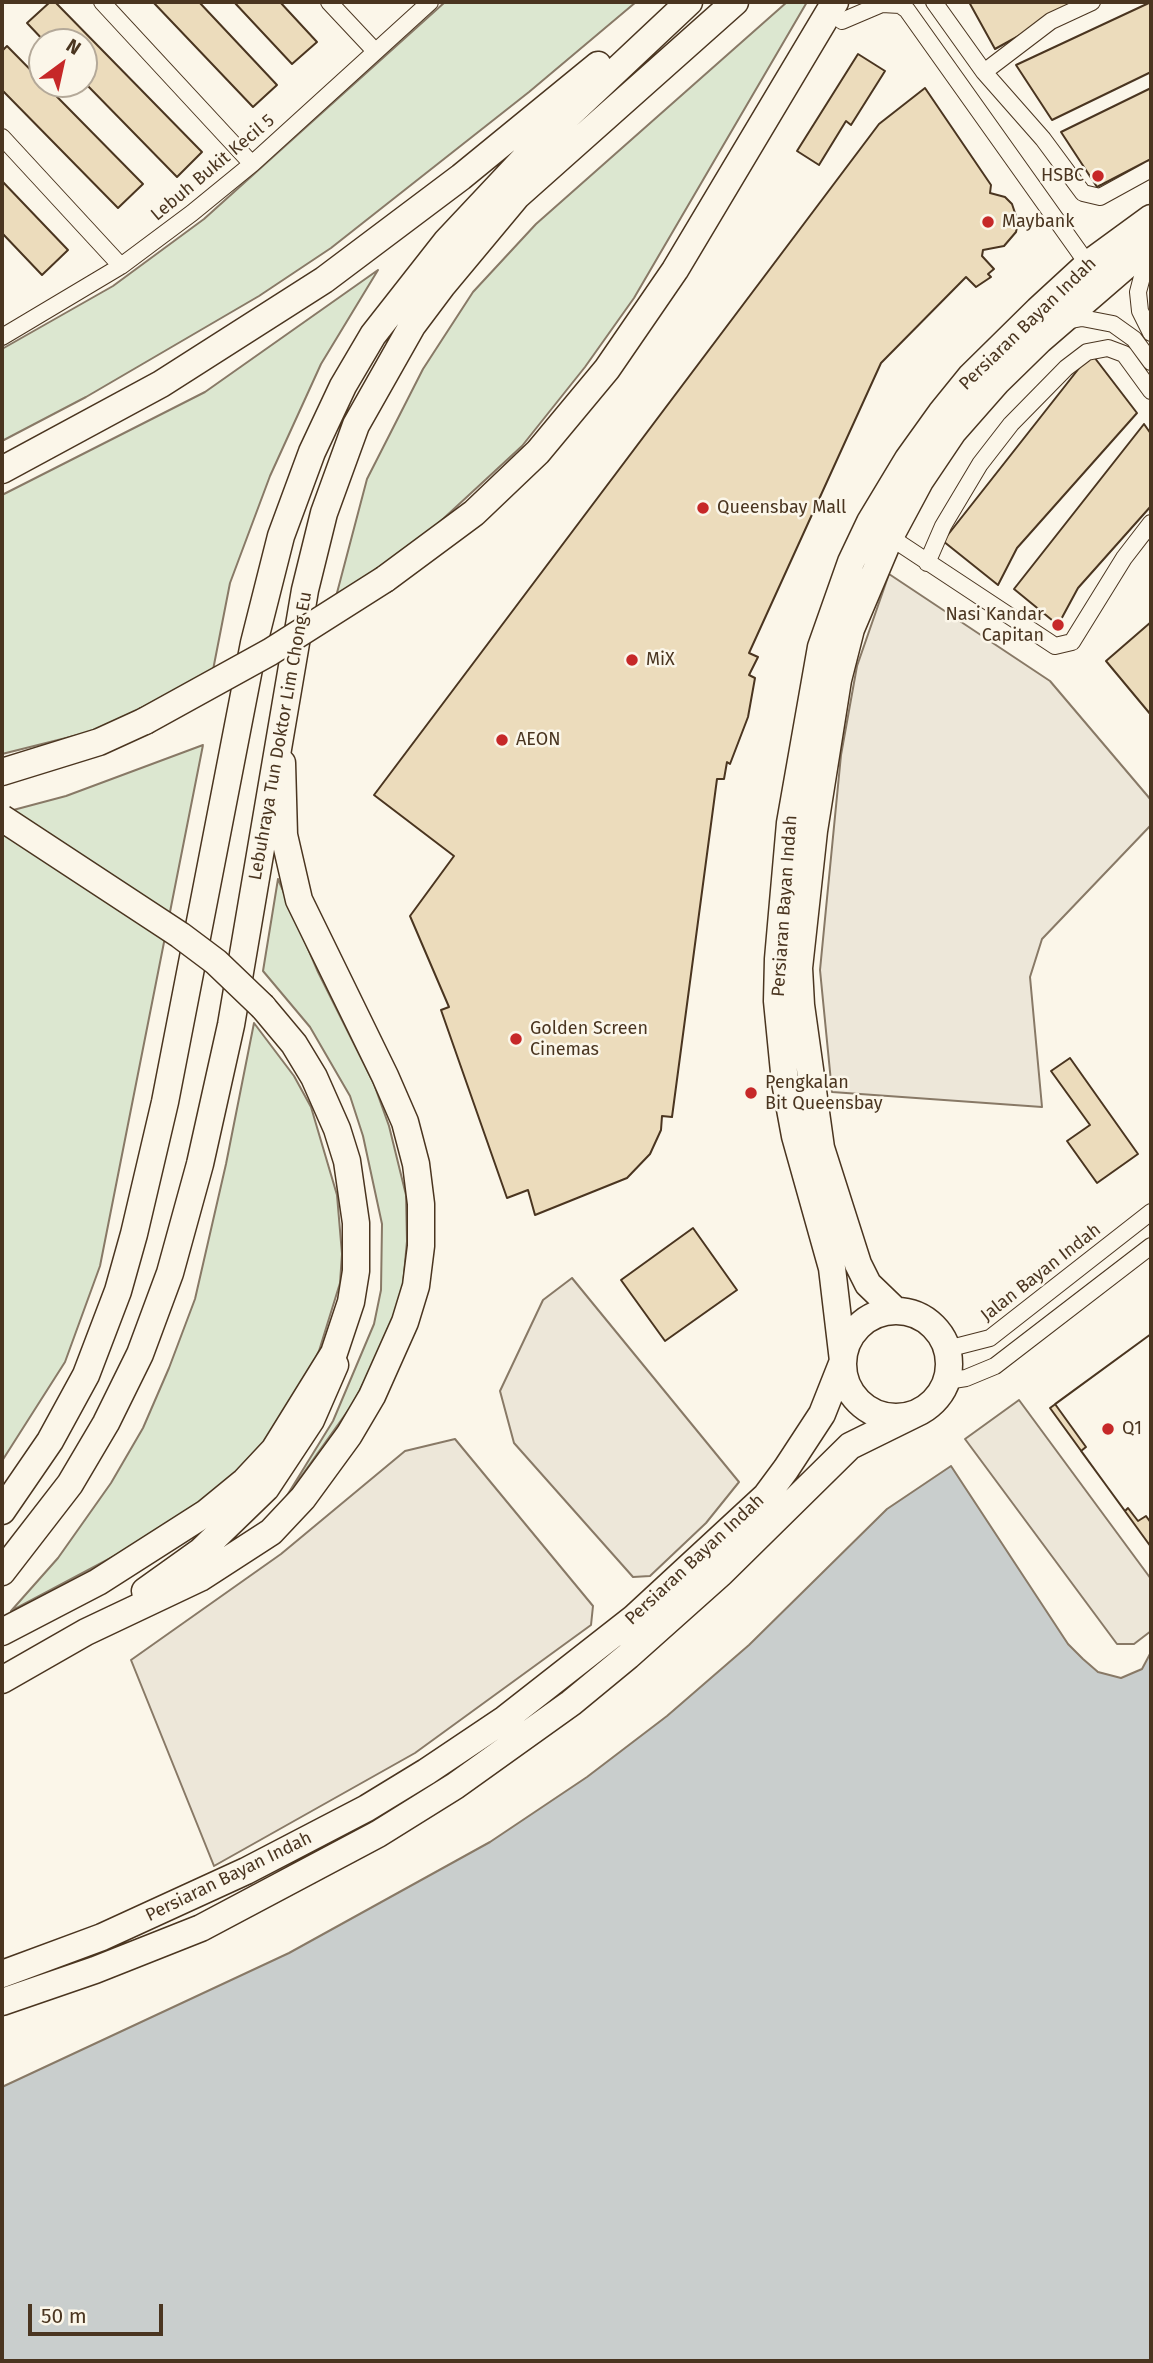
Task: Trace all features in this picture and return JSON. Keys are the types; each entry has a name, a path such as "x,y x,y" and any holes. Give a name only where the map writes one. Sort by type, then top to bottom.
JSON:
{"main road":[{"path":"2,471 161,384 324,280 461,177 674,2"},
{"path":"2,1511 43,1451 73,1400 96,1348 124,1268 165,1102 254,643 281,536 312,452 343,386 373,335 446,242 538,143 689,2"},
{"name":"Lebuhraya Tun Doktor Lim Chong Eu","path":"2,1572 69,1484 106,1423 140,1354 170,1273 200,1164 231,1025 305,590 328,503 356,425 412,326 517,196 735,2"},
{"path":"2,772 99,742 145,721 270,652 384,579 474,513 538,452 607,369 675,270 726,184 844,8"},
{"name":"Persiaran Bayan Indah","path":"2,1974 102,1937 246,1871 367,1808 505,1719 634,1618 766,1496 821,1414 843,1361 832,1268 795,1136 785,1082 777,1001 790,823 821,647 851,562 870,522 908,459 971,376 1096,274 1151,218"},
{"name":"Persiaran Bayan Indah","path":"896,1311 868,1284 858,1265 821,1148 804,1033 799,968 814,831 838,681 851,629 890,537 920,481 953,432 997,382 1059,323 1096,274 1151,244"},
{"path":"2,1680 86,1632 200,1578 257,1544 285,1518 320,1476 372,1396 392,1356 416,1286 421,1246 416,1164 405,1122 385,1076 299,900 284,835 281,736"},
{"path":"2,818 180,934 216,962 263,1007 294,1044 314,1077 337,1129 347,1161 356,1223 356,1271 351,1301 328,1383 311,1420 266,1488 201,1551 86,1632"},
{"path":"2,1632 97,1582 196,1520 245,1481 274,1450 317,1383 334,1353 351,1301"},
{"path":"896,1311 913,1314 928,1322 940,1334 947,1349 947,1381 932,1403 921,1411 890,1417 874,1413 850,1392 843,1361 854,1331 866,1320 880,1313 896,1311"},
{"name":"Persiaran Bayan Indah","path":"2,2002 201,1928 378,1834 455,1786 571,1703 628,1656 721,1573 850,1446 921,1411"}],"street":[{"path":"103,2 252,164"},
{"path":"329,2 375,51"},
{"name":"Lebuh Bukit Kecil 5","path":"2,337 121,266 252,164 430,2"},
{"path":"934,2 984,72 1044,139 1083,193 1100,197 1151,169"},
{"path":"984,72 1051,21 1092,2"},
{"path":"844,8 902,3 1096,274"},
{"path":"2,137 121,266"},
{"path":"1151,244 1138,292 1140,311 1151,334"},
{"path":"1059,323 1082,318 1112,324 1134,339 1151,362"},
{"path":"927,563 943,526 980,464 1011,424 1066,368 1087,352 1108,348 1124,354 1151,391"},
{"path":"890,537 1055,646 1072,642 1124,558 1151,523"},
{"name":"Jalan Bayan Indah","path":"947,1349 990,1338 1151,1212"},
{"path":"947,1381 966,1378 995,1366 1151,1245"}],"green space":[{"path":"445,2 636,2 529,92 331,248 259,296 86,397 2,441 2,349 113,286 204,219"},
{"path":"787,2 807,2 634,298 585,367 522,446 417,543 333,608 367,479 423,369 473,292 536,224"},
{"path":"378,270 321,364 270,476 230,583 213,670 102,729 2,754 2,495 205,392"},
{"path":"203,745 100,1266 65,1362 2,1461 2,813 66,796"},
{"path":"278,879 318,972 374,1084 389,1126 406,1195 407,1241 402,1296 383,1346 352,1405 283,1502 333,1421 374,1324 381,1290 382,1224 363,1136 350,1096 310,1027 263,971"},
{"path":"254,1023 294,1076 311,1107 337,1195 342,1254 340,1283 319,1351 306,1379 263,1444 242,1468 206,1499 139,1543 11,1611 58,1558 111,1483 143,1428 169,1368 195,1299"}],"shaded area":[{"path":"889,574 1050,681 1151,800 1151,825 1042,939 1030,977 1042,1107 832,1092 820,970 841,755 857,666"},
{"path":"572,1278 739,1482 706,1523 650,1576 633,1577 514,1443 500,1391 543,1300"},
{"path":"1019,1400 1151,1579 1151,1631 1134,1644 1117,1644 965,1439"},
{"path":"455,1439 593,1606 591,1625 415,1753 214,1866 131,1660 281,1554 405,1451"},
{"path":"951,1466 1068,1644 1083,1659 1098,1672 1121,1678 1142,1669 1151,1652 1151,2361 2,2361 2,2087 289,1953 490,1842 587,1777 667,1716 749,1645 887,1509"}],"building":[{"path":"50,2 55,2 80,28 32,28 27,23"},
{"path":"153,2 199,2 277,85 253,107"},
{"path":"234,2 280,2 317,42 292,64"},
{"path":"969,2 1080,2 995,49"},
{"path":"1151,2 1151,72 1052,120 1016,65"},
{"path":"7,46 28,67 28,98 58,98 143,184 118,208 2,90 2,51"},
{"path":"98,46 202,152 177,177 98,96"},
{"path":"858,54 885,71 851,125 846,121 819,165 797,151"},
{"name":"Queensbay Mall","path":"925,88 991,185 990,193 1005,197 1012,204 1018,222 1016,232 1004,246 983,250 982,256 994,269 988,274 991,277 976,287 966,277 881,363 749,653 758,657 749,675 755,678 748,717 730,764 727,762 724,779 717,779 672,1117 662,1116 661,1130 650,1154 627,1178 535,1215 528,1190 507,1198 441,1010 449,1007 410,916 454,856 374,795 879,124"},
{"path":"1151,88 1151,159 1097,187 1061,132"},
{"path":"2,181 68,250 42,275 2,233"},
{"path":"1091,353 1137,413 1017,548 998,585 943,541"},
{"path":"1144,424 1151,434 1151,506 1078,588 1058,625 1014,589"},
{"path":"1151,622 1151,715 1106,661"},
{"path":"1070,1058 1138,1154 1097,1183 1067,1141 1090,1125 1051,1071"},
{"path":"693,1228 737,1290 665,1341 621,1280"},
{"name":"Q1","path":"1151,1334 1151,1523 1146,1516 1138,1521 1128,1508 1125,1511 1081,1451 1086,1447 1055,1404"},
{"name":"Q1","path":"1151,1334 1151,1547 1050,1408"}],"place":[{"name":"HSBC","path":"1098,176"},
{"name":"Maybank","path":"988,222"},
{"name":"Queensbay Mall","path":"703,508"},
{"name":"Nasi Kandar Capitan","path":"1058,625"},
{"name":"MiX","path":"632,660"},
{"name":"AEON","path":"502,740"},
{"name":"Golden Screen Cinemas","path":"516,1039"},
{"name":"Pengkalan Bit Queensbay","path":"751,1093"},
{"name":"Q1","path":"1108,1429"}]}
